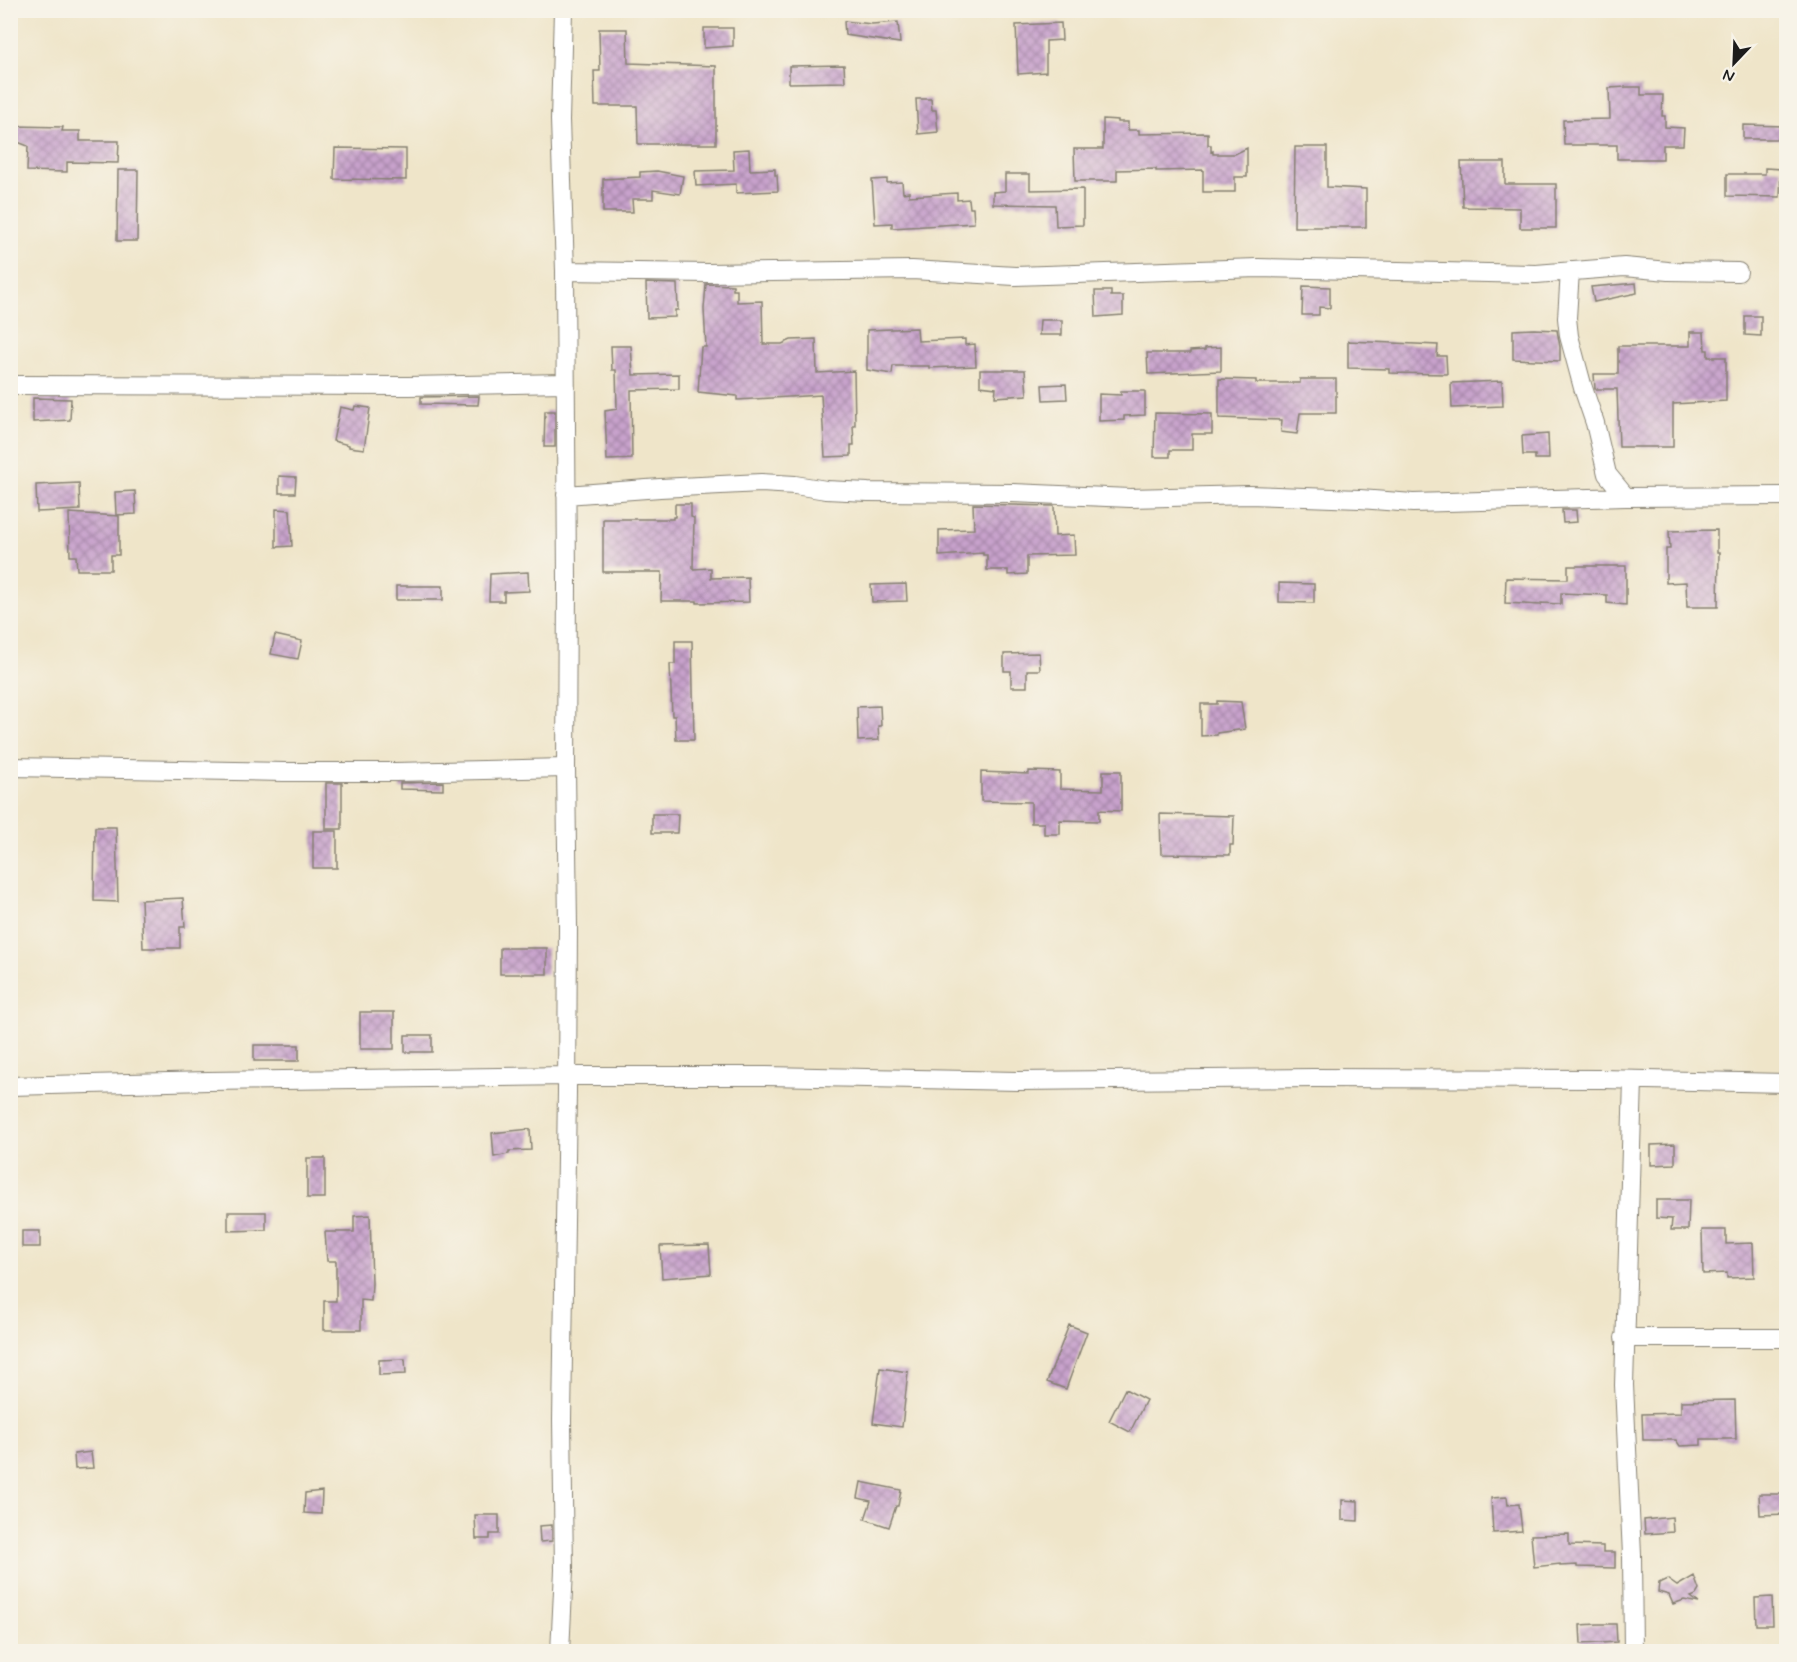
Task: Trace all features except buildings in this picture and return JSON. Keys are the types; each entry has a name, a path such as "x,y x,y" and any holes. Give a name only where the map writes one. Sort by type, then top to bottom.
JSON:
{"street":[{"path":"560,1652 564,1570 561,1420 568,927 565,271 560,120 564,10"},
{"path":"565,271 708,273 912,270 1016,276 1258,268 1536,274 1624,267 1668,271 1738,272"},
{"path":"1570,271 1569,336 1607,474 1626,497"},
{"path":"10,385 408,386 565,383"},
{"path":"566,495 761,483 826,490 1013,493 1130,498 1249,495 1413,503 1626,497 1786,496"},
{"path":"10,767 284,772 566,768"},
{"path":"10,1086 567,1076 766,1076 1018,1081 1314,1078 1786,1083"},
{"path":"1633,1080 1624,1338 1633,1652"},
{"path":"1624,1338 1786,1338"}]}
